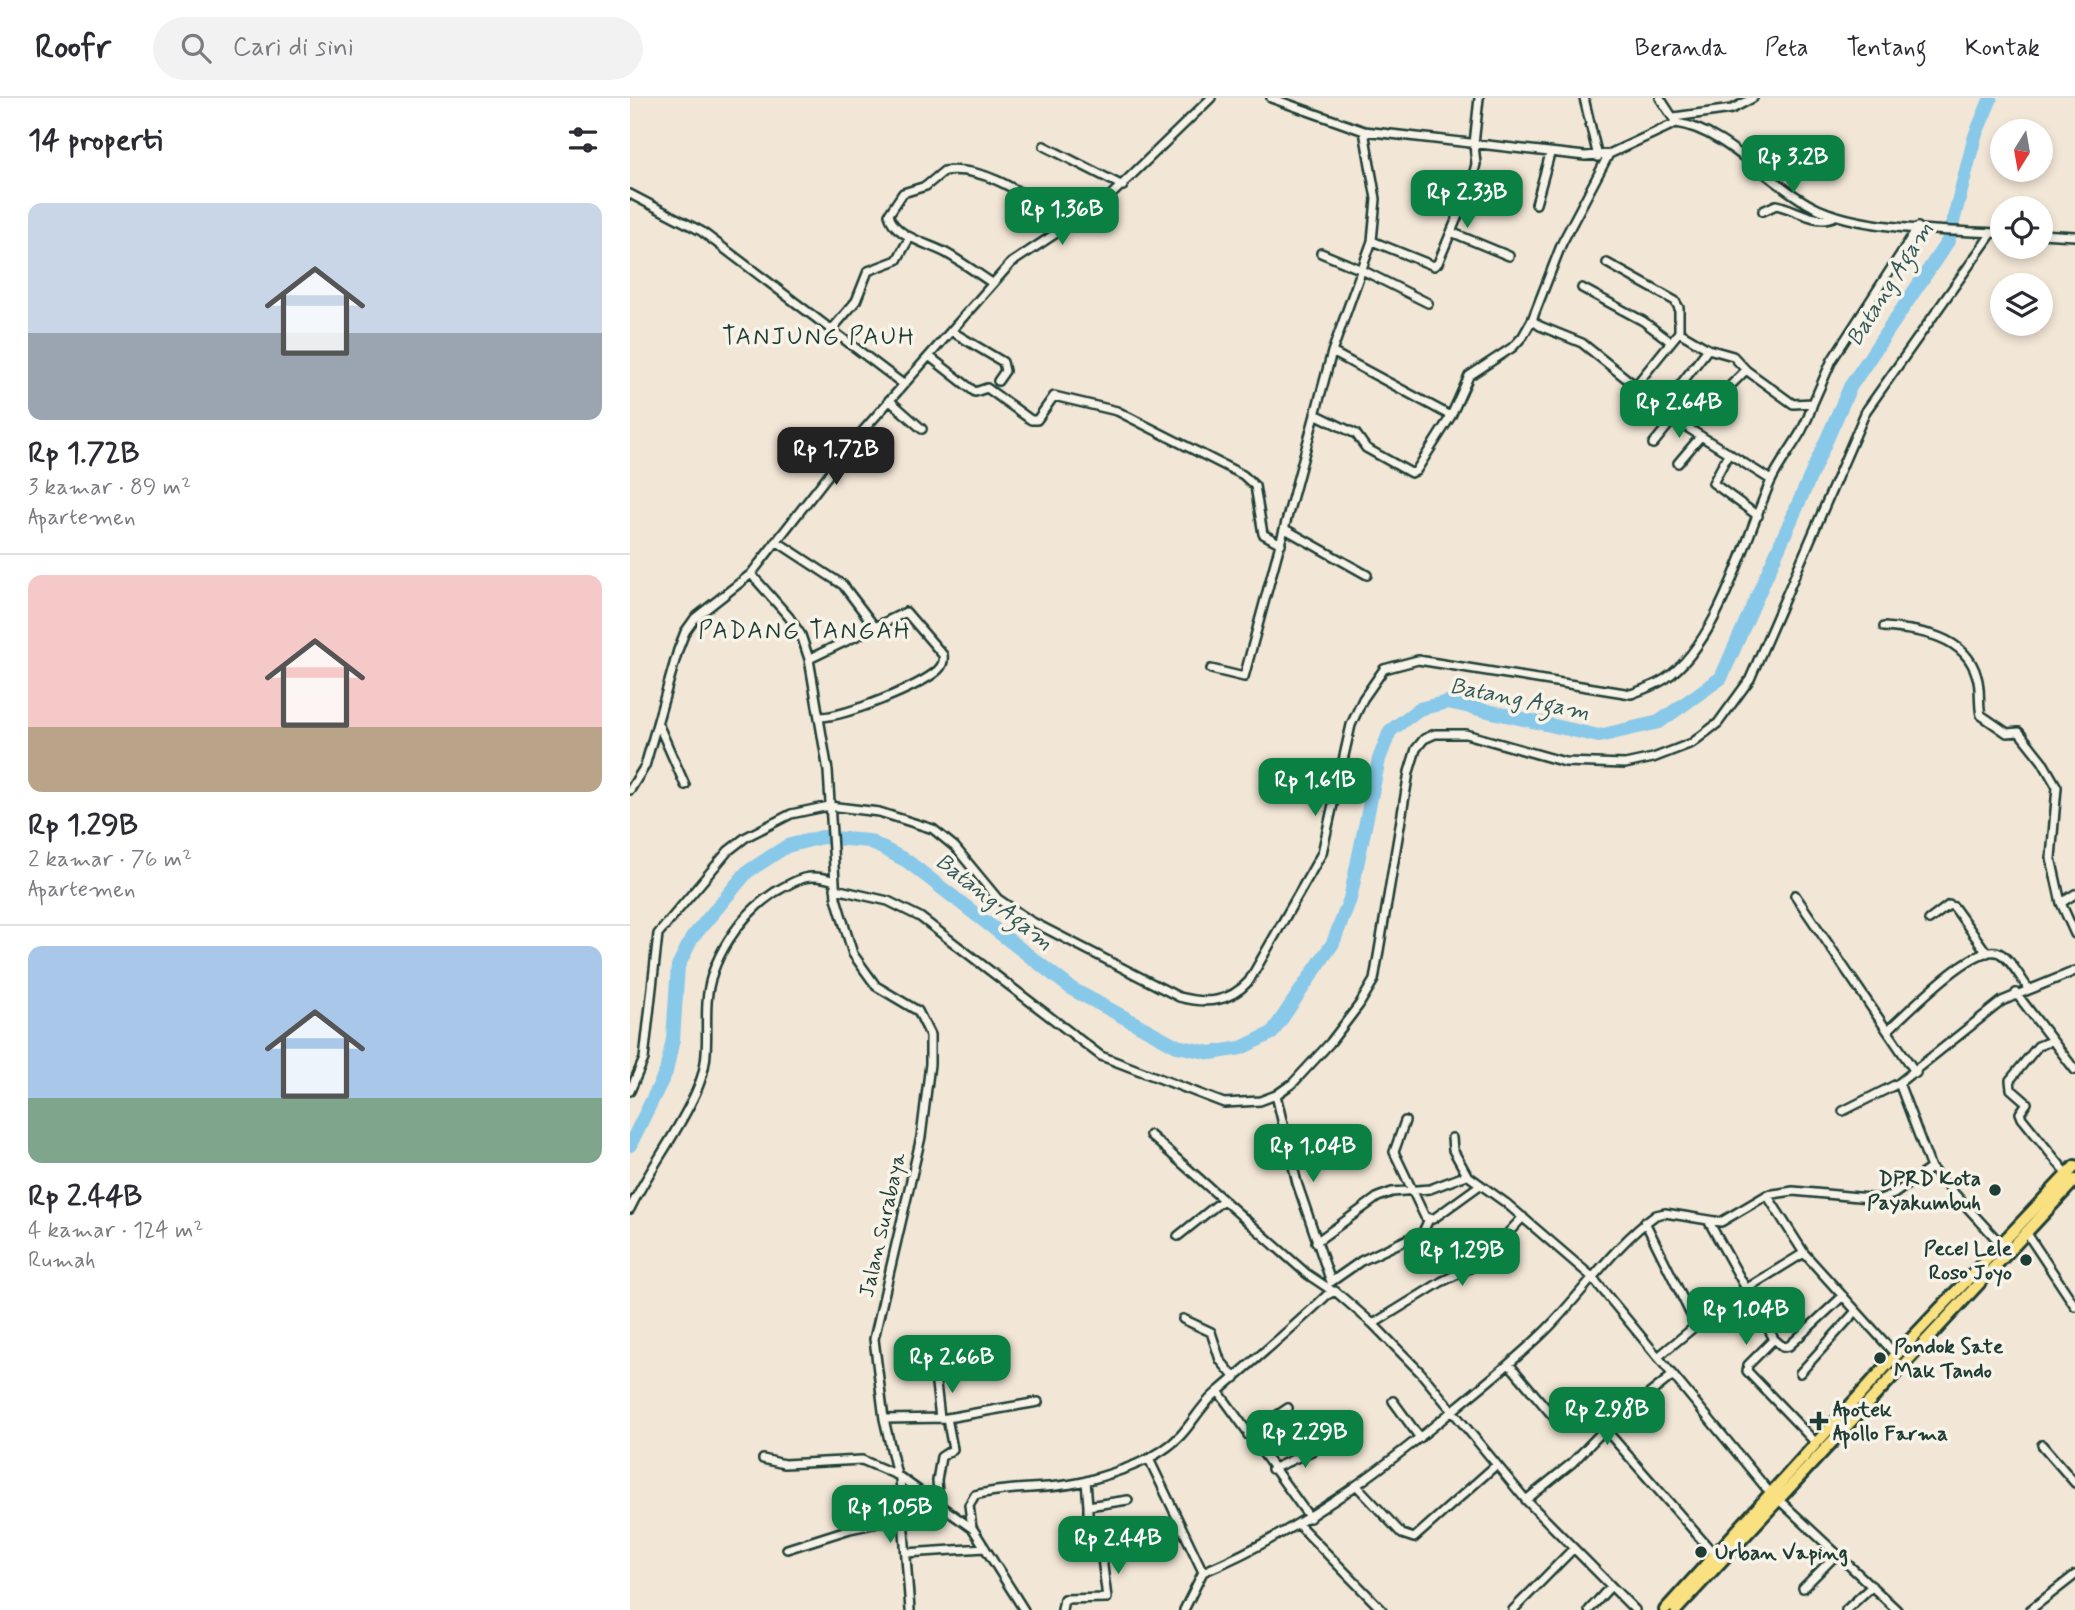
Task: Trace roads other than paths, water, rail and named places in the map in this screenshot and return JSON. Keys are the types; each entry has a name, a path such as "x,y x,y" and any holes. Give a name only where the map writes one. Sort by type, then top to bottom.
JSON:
{"highway":[{"path":"1676,1610 1877,1385 2025,1232 2072,1174"},
{"path":"1877,1385 1896,1355 2000,1243 2072,1174"},
{"path":"1665,1610 1715,1555 1775,1497 1816,1443 1853,1411"}],"street":[{"path":"630,790 645,766 685,632 695,618 751,574 889,400 1011,263 1123,186 1211,98"},
{"path":"1271,98 1364,131 1550,154 1598,157 1675,120 1732,109 1753,98"},
{"path":"1372,241 1434,266 1438,263 1470,187 1476,163 1474,144 1479,98"},
{"path":"1584,98 1598,157"},
{"path":"1660,98 1675,120 1709,135 1812,206 1835,216 1990,233"},
{"path":"1211,669 1244,678 1332,352 1372,241 1376,199 1364,131"},
{"path":"1044,146 1123,186"},
{"path":"1536,204 1550,154"},
{"path":"1315,414 1356,434 1366,447 1411,473 1417,470 1451,415 1469,376 1513,347 1532,320 1562,243 1609,154"},
{"path":"992,283 945,253 910,237 889,219 899,198 906,191 930,184 940,173 955,170 980,173 1071,224"},
{"path":"630,194 701,231 833,328 903,384"},
{"path":"1763,211 1776,205 1816,218 1828,220 1835,216"},
{"path":"630,1091 644,1059 658,934 728,851 746,837 791,814 830,806 880,812 933,830 955,847 998,899 1029,920 1179,997 1198,1002 1219,1001 1238,993 1249,981 1316,866 1351,724 1369,689 1384,669 1418,660 1614,694 1631,694 1655,685 1678,669 1700,640 1740,562 1771,480 1806,428 1813,403 1832,360 1922,227"},
{"path":"1451,232 1509,256"},
{"path":"2053,235 2075,236"},
{"path":"630,1209 700,1083 708,1055 709,988 734,932 765,899 800,877 816,875 835,885 888,901 920,916 1112,1062 1153,1073 1205,1098 1224,1102 1241,1104 1276,1096 1293,1083 1330,1043 1374,980 1409,772 1416,749 1424,739 1434,734 1457,733 1565,762 1625,764 1653,758 1692,743 1718,723 1750,679 1866,411 1990,236"},
{"path":"833,328 856,301 868,271 897,260 910,237"},
{"path":"1321,253 1363,270 1428,303"},
{"path":"1607,263 1675,301 1679,308 1679,332 1636,384"},
{"path":"1582,288 1643,321 1671,342"},
{"path":"1532,320 1540,326 1582,343 1688,428 1771,480"},
{"path":"951,331 1003,362 1005,371 998,381"},
{"path":"1679,332 1707,349 1733,356 1746,370 1793,404 1813,403"},
{"path":"1663,407 1707,349"},
{"path":"1332,352 1451,415"},
{"path":"929,356 975,392 987,388 1031,420 1037,420 1054,396 1111,409 1243,475 1255,486 1262,534 1281,544"},
{"path":"1688,428 1746,370"},
{"path":"889,400 922,429"},
{"path":"1653,444 1675,417"},
{"path":"1678,463 1701,436"},
{"path":"1729,453 1713,483 1758,516"},
{"path":"1284,529 1367,575"},
{"path":"776,541 843,585 875,627"},
{"name":"Jalan Surabaya","path":"751,574 789,617 801,635 809,659 821,717 830,806 833,872 853,954 876,986 918,1012 930,1035 930,1064 921,1137 874,1339 884,1419 899,1477 910,1610"},
{"path":"809,659 903,613 909,614 943,655 941,667 850,713 821,717"},
{"path":"1884,627 1931,633 1967,656 1978,680 1981,715 2007,733 2019,732 2042,761 2057,787 2051,858 2061,903 2075,934"},
{"path":"659,726 685,785"},
{"path":"2061,903 2075,894"},
{"path":"1795,895 1916,1073"},
{"path":"1929,920 1949,905 1954,907 1987,953"},
{"path":"1888,1030 1955,969 1987,953 1995,952 2004,956 2028,988"},
{"path":"1843,1111 1916,1073 2016,993 2072,972 2075,982"},
{"path":"2016,993 2075,1070"},
{"path":"2051,1041 2038,1046 2011,1080 2011,1089 2027,1103 2021,1113 2022,1118 2072,1174"},
{"path":"1899,1083 1931,1168 2000,1243"},
{"path":"1276,1096 1297,1183 1330,1279 1329,1292"},
{"path":"1405,1121 1394,1152 1412,1193 1429,1219"},
{"path":"1150,1135 1329,1292"},
{"path":"1452,1138 1453,1150 1467,1175 1522,1217 1592,1277 1775,1497 1897,1610"},
{"path":"1184,1610 1203,1572 1252,1552 1300,1525 1420,1438 1509,1364 1547,1329 1592,1277 1656,1215 1665,1213 1721,1222 1767,1195 1804,1191 1880,1199 1894,1194 1931,1168"},
{"path":"1317,1242 1378,1197 1392,1192 1412,1193 1467,1175"},
{"path":"1429,1219 1433,1219 1480,1185"},
{"path":"1767,1195 1804,1253 1896,1355"},
{"path":"1178,1236 1223,1200"},
{"path":"1373,1324 1441,1282 1480,1263 1522,1217"},
{"path":"1330,1279 1423,1231 1429,1219"},
{"path":"1709,1222 1744,1290 1774,1339 1783,1347 1789,1346 1843,1296"},
{"path":"1645,1223 1695,1323 1693,1328 1658,1357"},
{"path":"2025,1232 2075,1306"},
{"path":"1744,1290 1804,1253"},
{"path":"973,1529 969,1506 975,1495 999,1489 1086,1481 1149,1459 1180,1436 1202,1405 1279,1342 1329,1292 1335,1291 1341,1293 1420,1373 1495,1466 1634,1610"},
{"path":"1800,1373 1856,1311"},
{"path":"1183,1319 1211,1332 1220,1360 1235,1378"},
{"path":"1774,1339 1748,1365 1747,1370 1816,1443"},
{"path":"1509,1364 1558,1421"},
{"path":"935,1375 953,1449 940,1457 937,1481 939,1503"},
{"path":"1526,1500 1573,1463 1605,1429 1673,1375"},
{"path":"1218,1391 1310,1518"},
{"path":"1393,1401 1420,1438"},
{"path":"884,1419 944,1418 1038,1402"},
{"path":"1248,1435 1288,1408"},
{"path":"1605,1429 1715,1555"},
{"path":"1272,1469 1325,1445"},
{"path":"2042,1445 2075,1483"},
{"path":"763,1459 784,1464 862,1460 899,1477 973,1529 1024,1610"},
{"path":"1149,1459 1203,1572"},
{"path":"1357,1486 1402,1534 1414,1538 1495,1466"},
{"path":"1062,1610 1064,1599 1107,1598 1101,1550 1087,1532 1086,1481"},
{"path":"1088,1506 1128,1500"},
{"path":"787,1549 850,1529 902,1518"},
{"path":"1300,1525 1382,1610"},
{"path":"906,1553 985,1548"},
{"path":"1513,1610 1573,1549"},
{"path":"1803,1588 1837,1554"},
{"path":"2030,1610 2075,1575"},
{"path":"1846,1610 1872,1586"},
{"path":"1589,1610 1611,1587"}],"waterway":[{"name":"Batang Agam","path":"630,1145 666,1072 673,1039 678,966 692,938 747,872 787,846 822,837 869,841 907,861 1072,989 1177,1046 1211,1053 1241,1048 1272,1033 1333,943 1350,899 1379,759 1390,731 1419,709 1448,702 1599,736 1659,722 1721,678 1850,387 1948,241 1975,136 1991,98"}],"place":[{"name":"DPRD Kota Payakumbuh","path":"1995,1190"},
{"name":"Pecel Lele Roso Joyo","path":"2026,1260"},
{"name":"Pondok Sate Mak Tando","path":"1880,1358"},
{"name":"Apotek Apollo Farma","path":"1819,1421"},
{"name":"Urban Vaping","path":"1701,1552"}],"district":[{"name":"TANJUNG PAUH","path":"819,336"},
{"name":"PADANG TANGAH","path":"805,630"}]}
